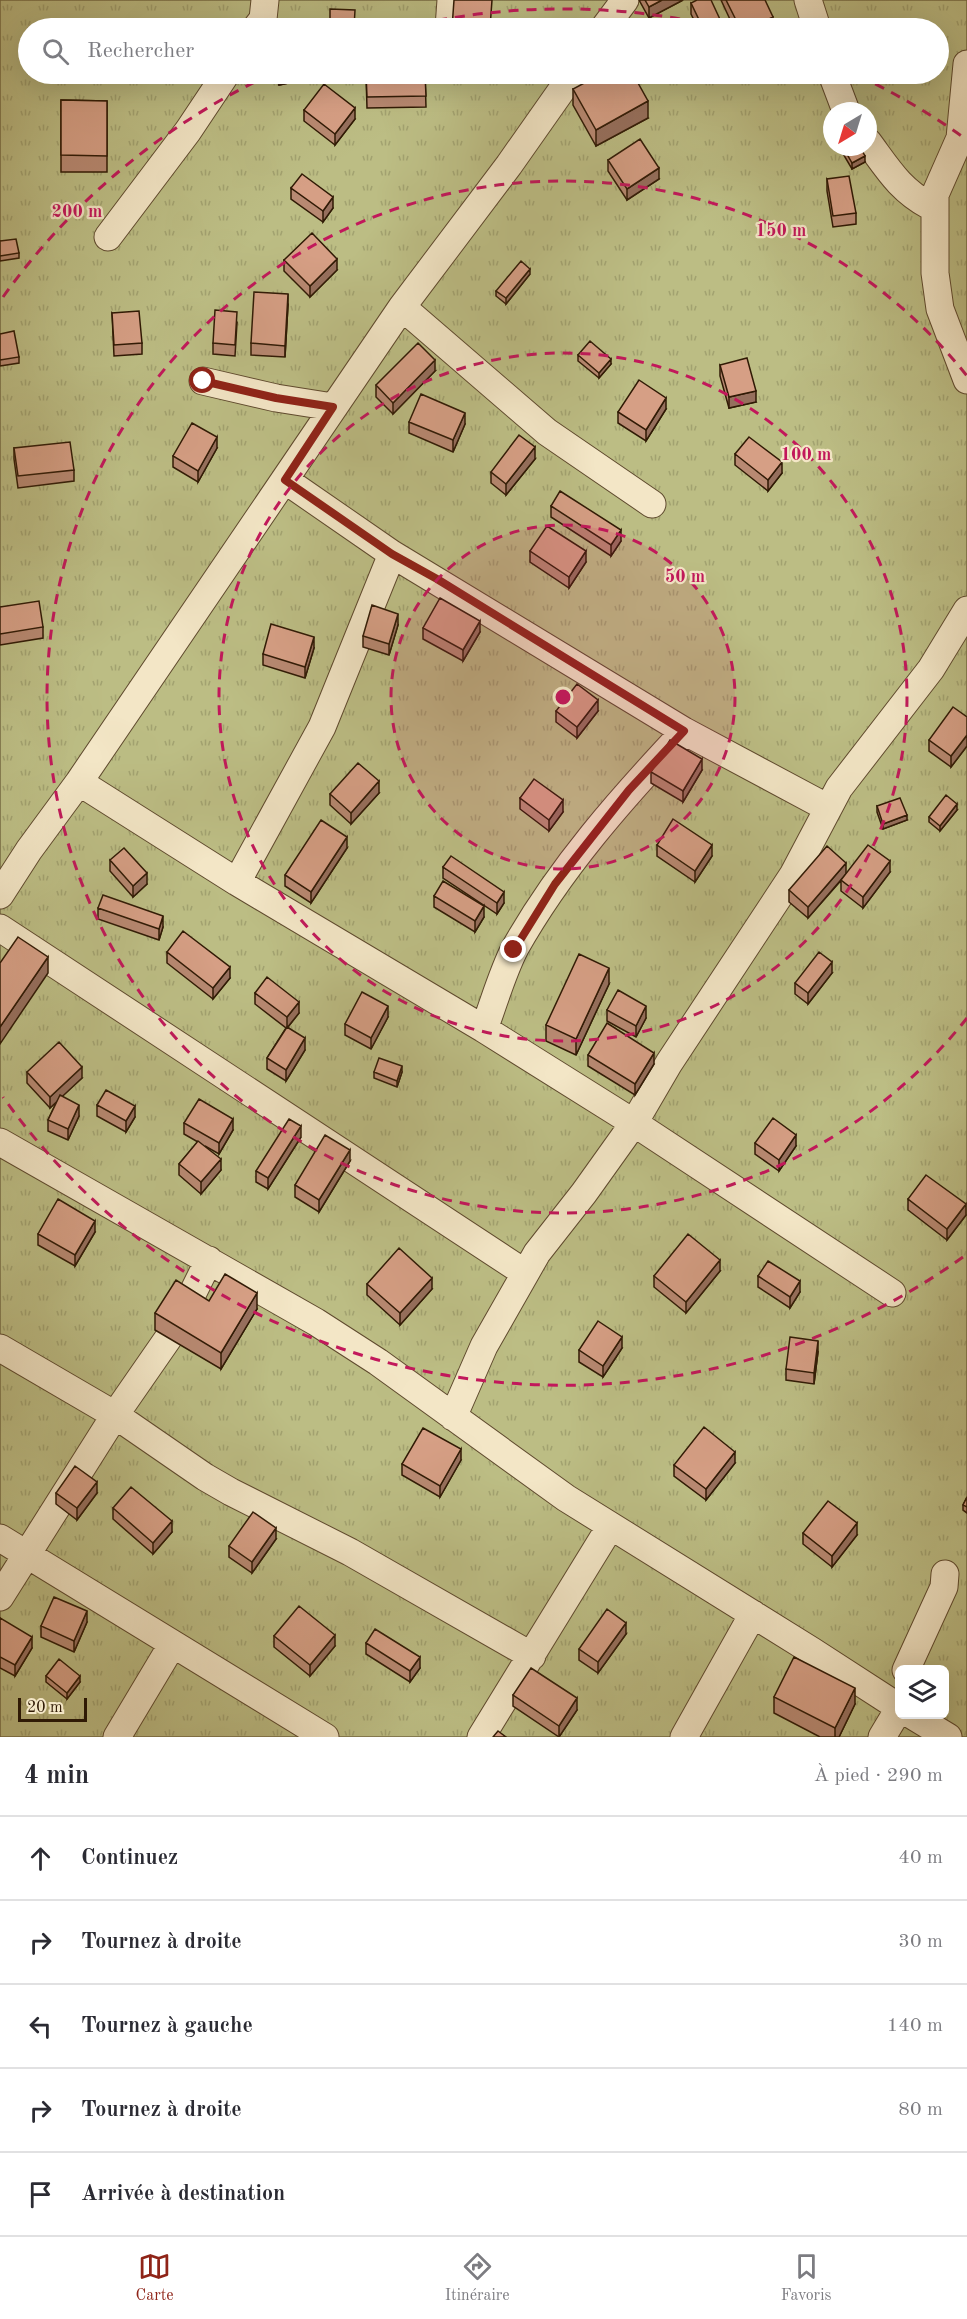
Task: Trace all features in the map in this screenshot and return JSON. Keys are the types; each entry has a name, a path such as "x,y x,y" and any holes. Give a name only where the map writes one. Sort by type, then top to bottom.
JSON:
{"street":[{"path":"263,18 265,0"},
{"path":"450,18 451,0"},
{"path":"612,18 625,0"},
{"path":"808,0 814,18"},
{"path":"877,154 900,186 930,206 960,138 967,64"},
{"path":"108,237 219,84"},
{"path":"0,895 402,307 509,165 566,84"},
{"path":"836,84 843,102"},
{"path":"935,198 934,273 940,309 967,380"},
{"path":"402,307 547,432 652,504"},
{"path":"203,381 276,398 333,407"},
{"path":"285,480 392,554 437,579 684,731 828,807"},
{"path":"237,882 322,727 392,554"},
{"path":"453,1418 483,1346 525,1272 633,1123 669,1063 793,876 840,788 931,669 967,610"},
{"path":"484,1029 514,950 555,884 629,790 684,731"},
{"path":"79,782 237,882 484,1029 633,1123 892,1293"},
{"path":"0,928 525,1272"},
{"path":"0,1142 316,1322 378,1362 453,1418 610,1527 753,1614 895,1705"},
{"path":"0,1597 115,1415 176,1328 209,1260"},
{"path":"0,1348 115,1415 205,1477 350,1552 532,1656"},
{"path":"481,1737 610,1527"},
{"path":"0,1538 325,1737"},
{"path":"908,1665 944,1587 945,1574"},
{"path":"684,1737 753,1614"},
{"path":"117,1737 172,1645"},
{"path":"882,1737 895,1716"},
{"path":"918,1719 948,1737"}],"green space":[{"path":"0,0 967,0 967,1737 0,1737"}],"building":[{"path":"454,0 492,0 491,18 453,18"},
{"path":"645,0 662,0 649,7"},
{"path":"697,0 711,0 719,18 698,18 691,3"},
{"path":"726,0 765,0 773,17 771,18 735,18"},
{"path":"330,9 355,10 355,18 330,18"},
{"path":"324,84 355,108 335,134 304,110"},
{"path":"366,84 425,84 426,96 367,97"},
{"path":"582,84 639,84 648,101 596,130 573,89"},
{"path":"61,100 107,101 107,156 61,155"},
{"path":"640,139 659,168 627,189 608,160"},
{"path":"848,156 865,156 852,163"},
{"path":"302,174 333,197 323,211 291,188"},
{"path":"849,176 856,213 833,216 827,179"},
{"path":"312,233 337,259 310,286 284,260"},
{"path":"16,239 19,253 0,256 0,241"},
{"path":"521,261 530,269 506,298 496,291"},
{"path":"254,292 288,294 285,346 251,343"},
{"path":"215,310 237,312 235,345 213,343"},
{"path":"139,311 142,343 114,345 112,313"},
{"path":"14,331 19,357 0,360 0,334"},
{"path":"590,341 611,359 599,373 578,355"},
{"path":"418,343 435,360 393,403 376,385"},
{"path":"747,358 756,391 729,397 720,365"},
{"path":"639,380 666,398 646,430 618,412"},
{"path":"421,394 465,413 453,440 409,422"},
{"path":"192,423 217,437 198,471 173,456"},
{"path":"519,435 535,447 506,484 491,472"},
{"path":"749,437 782,462 768,480 735,454"},
{"path":"70,442 74,470 18,476 14,448"},
{"path":"560,491 621,530 611,545 551,506"},
{"path":"547,526 586,551 569,577 530,551"},
{"path":"440,598 480,621 463,650 423,628"},
{"path":"39,601 43,627 0,634 0,607"},
{"path":"372,605 398,614 389,644 363,636"},
{"path":"271,624 314,637 305,667 263,654"},
{"path":"577,684 598,700 577,727 556,711"},
{"path":"953,707 967,717 967,735 951,756 929,740"},
{"path":"670,740 702,759 683,791 651,772"},
{"path":"358,763 379,781 351,813 330,794"},
{"path":"534,779 563,800 549,820 520,798"},
{"path":"946,795 957,804 940,826 929,817"},
{"path":"900,798 907,815 883,824 877,806"},
{"path":"673,819 712,845 695,871 657,845"},
{"path":"321,820 347,837 311,892 285,875"},
{"path":"868,845 890,861 863,897 841,880"},
{"path":"827,846 846,863 808,907 789,890"},
{"path":"124,848 147,873 133,886 110,860"},
{"path":"451,856 504,892 497,903 443,867"},
{"path":"443,881 484,906 475,921 434,896"},
{"path":"103,895 163,916 159,929 98,908"},
{"path":"183,931 230,967 213,988 167,952"},
{"path":"18,937 48,957 0,1027 0,963"},
{"path":"819,952 832,962 808,993 795,983"},
{"path":"579,954 609,968 576,1039 546,1025"},
{"path":"267,977 299,1002 287,1017 255,993"},
{"path":"618,990 646,1006 636,1026 607,1010"},
{"path":"362,992 388,1006 371,1038 345,1024"},
{"path":"607,1023 654,1053 635,1084 588,1055"},
{"path":"287,1027 305,1038 286,1070 267,1058"},
{"path":"59,1042 82,1067 50,1097 27,1072"},
{"path":"379,1058 402,1066 397,1081 374,1072"},
{"path":"106,1090 135,1106 126,1121 97,1105"},
{"path":"60,1095 79,1105 68,1129 48,1120"},
{"path":"199,1099 233,1119 219,1143 184,1123"},
{"path":"773,1118 796,1135 779,1160 755,1143"},
{"path":"289,1119 301,1126 268,1178 256,1171"},
{"path":"325,1135 350,1150 319,1200 295,1185"},
{"path":"198,1141 221,1159 201,1182 179,1164"},
{"path":"926,1175 966,1204 947,1229 908,1199"},
{"path":"58,1199 95,1221 75,1255 38,1234"},
{"path":"688,1234 720,1260 686,1302 654,1276"},
{"path":"399,1248 432,1278 400,1313 367,1284"},
{"path":"768,1261 800,1281 790,1297 758,1276"},
{"path":"225,1274 257,1293 221,1353 155,1313 176,1280 209,1301"},
{"path":"598,1321 622,1337 603,1366 579,1350"},
{"path":"790,1337 818,1341 814,1373 786,1369"},
{"path":"704,1427 735,1452 706,1489 674,1465"},
{"path":"423,1428 461,1449 440,1486 402,1464"},
{"path":"75,1466 97,1482 77,1508 56,1493"},
{"path":"131,1487 172,1521 153,1543 113,1508"},
{"path":"828,1501 857,1523 832,1556 803,1533"},
{"path":"253,1512 276,1528 252,1562 229,1546"},
{"path":"54,1597 87,1611 74,1641 41,1626"},
{"path":"299,1606 335,1635 310,1665 274,1636"},
{"path":"607,1609 626,1623 598,1662 579,1649"},
{"path":"0,1618 32,1637 15,1665 0,1657"},
{"path":"375,1629 420,1657 410,1671 366,1643"},
{"path":"794,1657 855,1688 835,1728 774,1697"},
{"path":"59,1659 80,1676 67,1693 46,1676"},
{"path":"531,1668 577,1698 559,1726 513,1695"},
{"path":"498,1731 506,1737 493,1737"}],"route":[{"path":"203,381 276,398 333,407 285,480 392,554 437,579 684,731 629,790 555,884 514,950"}]}
